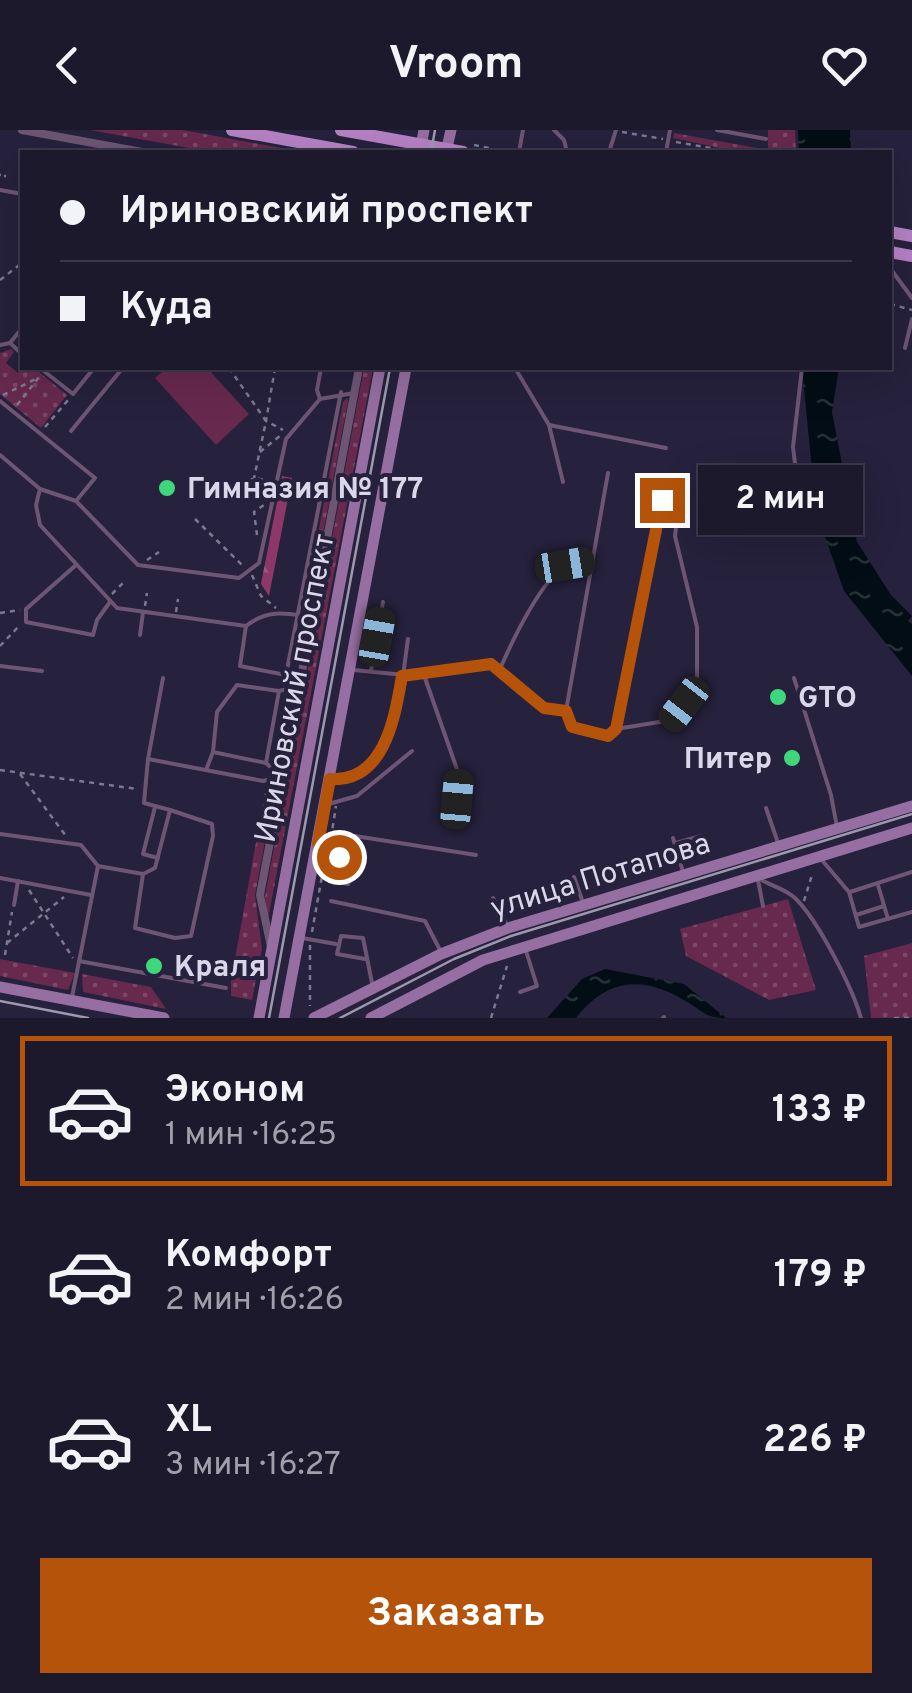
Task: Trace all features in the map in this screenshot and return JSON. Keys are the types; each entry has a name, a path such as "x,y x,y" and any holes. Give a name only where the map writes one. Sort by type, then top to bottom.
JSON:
{"main road":[{"path":"232,130 336,150"},
{"path":"341,130 421,149 424,130"},
{"name":"Ириновский проспект","path":"258,1018 380,370"},
{"name":"Ириновский проспект","path":"284,1018 406,370"},
{"name":"улица Потапова","path":"314,1018 442,954 508,928 912,806"},
{"name":"улица Потапова","path":"371,1018 442,978 524,946 912,828"},
{"path":"0,987 164,1018"}],"street":[{"path":"22,130 131,150"},
{"path":"271,949 260,895 359,370"}],"lane":[{"path":"717,130 766,139"},
{"path":"892,271 912,298"},
{"path":"905,348 912,318"},
{"path":"0,345 10,343 20,330"},
{"path":"10,343 20,352"},
{"path":"43,370 73,394 92,370"},
{"path":"72,431 119,370"},
{"path":"320,398 317,390 321,370"},
{"path":"516,370 549,425 563,482"},
{"path":"797,480 792,447 802,370"},
{"path":"286,675 341,392"},
{"path":"0,455 40,490 76,500 138,565 225,578 251,573 263,553 287,431 320,398 354,393"},
{"path":"0,398 95,478 76,500"},
{"path":"549,425 666,448"},
{"path":"608,473 566,711 572,727 608,736 616,729 672,720 697,688 697,628 675,536 679,503"},
{"path":"40,490 36,505 40,524 116,608 246,626"},
{"path":"616,729 662,500"},
{"path":"499,671 513,638 545,588 565,565 592,560"},
{"path":"76,564 26,610 26,622 93,635 96,620 108,600"},
{"path":"370,672 383,602"},
{"path":"140,635 143,612"},
{"path":"298,687 286,675 240,666 246,626 258,616 281,612 311,618"},
{"path":"330,779 357,772 384,747 392,730 408,638"},
{"path":"350,670 425,677 457,666 491,664 544,708 566,711"},
{"path":"0,666 42,672"},
{"path":"425,677 459,775 455,822"},
{"path":"143,874 135,928 175,938 192,936 213,836 212,824 144,802 164,678"},
{"path":"794,678 832,795 838,829"},
{"path":"206,770 213,752 217,712 237,685 280,691 298,687"},
{"path":"266,763 280,691"},
{"path":"325,805 357,796 412,751"},
{"path":"213,752 266,763 281,777"},
{"path":"148,759 263,781 281,777"},
{"path":"155,808 143,854 158,858"},
{"path":"766,808 780,847"},
{"path":"98,866 152,872 170,810"},
{"path":"0,834 71,843 89,850 98,866 72,1000"},
{"path":"348,884 335,881 340,848 355,836 476,855"},
{"path":"684,875 674,841 701,836"},
{"path":"318,844 340,848"},
{"path":"816,857 850,892 860,927 912,912"},
{"path":"850,892 912,872"},
{"path":"757,875 763,906"},
{"path":"757,875 803,907 850,984 861,1018"},
{"path":"574,877 584,904"},
{"path":"0,878 91,895"},
{"path":"14,904 18,881"},
{"path":"878,883 888,919"},
{"path":"493,898 508,928"},
{"path":"332,901 425,921 442,954"},
{"path":"856,915 884,906"},
{"path":"364,959 336,954 341,936 363,938 364,959 375,987"},
{"path":"300,938 336,944"},
{"path":"520,992 538,986 524,946"},
{"path":"79,960 226,988"}],"path":[{"path":"616,130 663,139"},
{"path":"677,142 723,150"},
{"path":"0,280 20,265"},
{"path":"12,410 42,370"},
{"path":"230,370 266,421 287,431 259,452"},
{"path":"252,488 275,370"},
{"path":"0,398 38,378"},
{"path":"40,432 73,394"},
{"path":"240,486 254,478 277,482"},
{"path":"263,553 254,512 274,498"},
{"path":"195,519 251,573 262,596 281,612"},
{"path":"108,600 124,581"},
{"path":"143,612 146,593"},
{"path":"176,616 178,599"},
{"path":"0,613 26,610"},
{"path":"0,646 10,638 12,628 26,622"},
{"path":"0,770 143,790"},
{"path":"20,773 71,843"},
{"path":"803,907 812,875"},
{"path":"18,881 36,895 71,956 79,960"},
{"path":"7,944 48,914 70,891"},
{"path":"4,955 14,904"},
{"path":"491,1018 507,966"},
{"path":"894,1018 910,1018"}],"shaded area":[{"path":"90,130 183,130 292,150 200,150"},
{"path":"768,130 795,130 796,150 768,150"},
{"path":"674,133 768,150 730,150 673,138"},
{"path":"11,349 14,352 6,363 18,373 36,370 67,395 41,428 0,394 0,353"},
{"path":"165,370 209,370 249,414 216,445 155,378"},
{"path":"364,370 373,370 268,919 265,896"},
{"path":"347,398 308,613 304,608 343,402"},
{"path":"276,783 255,895 262,949 252,1000 231,996 231,981 265,792"},
{"path":"788,899 816,990 769,1000 686,956 680,929"},
{"path":"912,943 912,1018 871,1018 864,956"},
{"path":"0,959 75,973 68,990 0,976"},
{"path":"82,974 151,987 166,1009 83,992"}],"green space":[{"path":"282,476 292,478 269,596 261,584"}],"water":[{"path":"798,130 850,130 851,150 799,150"},
{"path":"802,370 839,370 832,412 857,542 891,595 912,616 908,621 912,624 912,676 844,591 816,511"},
{"path":"605,969 684,984 726,1018 708,1015 659,988 629,984 602,994 576,1018 547,1018 582,979"}],"tram line":[{"path":"431,150 435,130"},
{"path":"269,1018 390,370"},
{"path":"340,1018 454,959 511,936 912,814"},
{"path":"0,1001 88,1018"}],"place":[{"name":"Гимназия № 177","path":"167,488"},
{"name":"GTO","path":"778,697"},
{"name":"Питер","path":"792,758"},
{"name":"Краля","path":"154,966"}],"route":[{"path":"339,857 340,848 318,844 330,779 343,779 357,772 384,747 392,730 402,676 425,677 457,666 491,664 544,708 566,711 572,727 608,736 616,729 662,500"}]}
